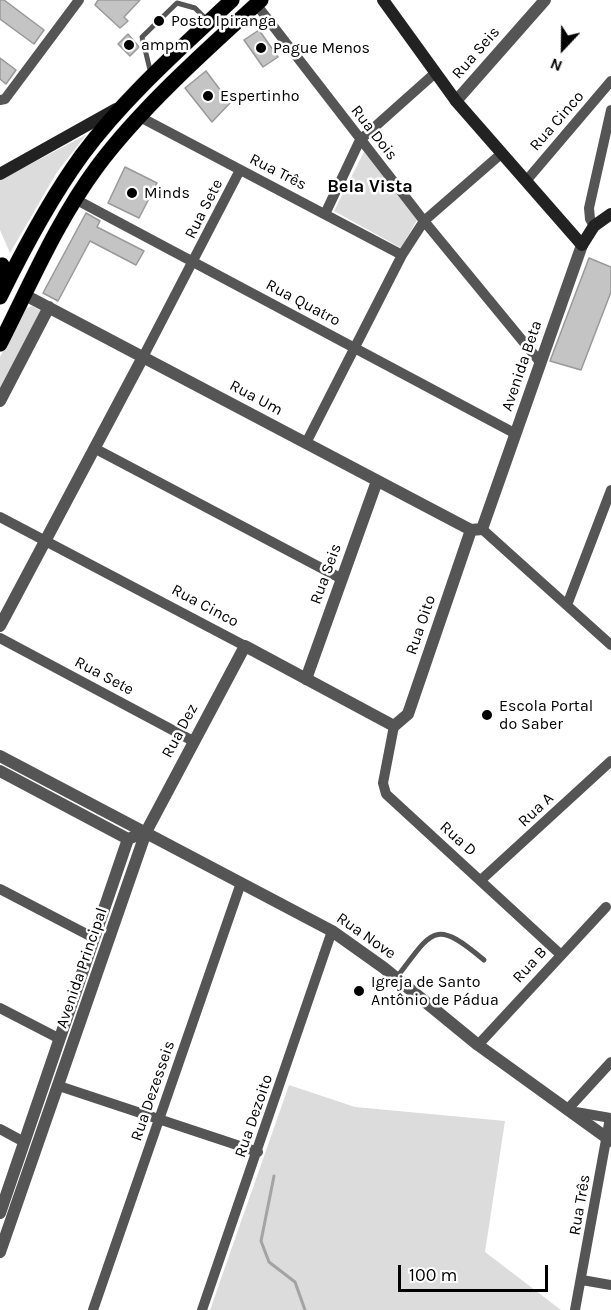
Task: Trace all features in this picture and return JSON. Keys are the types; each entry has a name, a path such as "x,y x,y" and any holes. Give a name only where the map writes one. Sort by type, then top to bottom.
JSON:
{"main road":[{"path":"0,297 3,269 84,153 127,103 232,0"},
{"path":"383,0 434,74 582,245"},
{"path":"0,344 75,199 96,168 140,117 258,2"},
{"path":"0,174 127,103"},
{"name":"Avenida Beta","path":"582,245 594,226 611,214"},
{"path":"3,269 19,280 35,276"},
{"path":"3,269 25,295"}],"street":[{"path":"0,100 5,99 79,0"},
{"name":"Rua Seis","path":"456,101 545,0"},
{"name":"Rua Dois","path":"258,2 360,140 540,362"},
{"name":"Rua Seis","path":"325,214 360,140 434,74"},
{"name":"Rua Cinco","path":"526,181 611,81"},
{"path":"594,226 590,219 589,208 611,110"},
{"name":"Rua Três","path":"140,117 402,255"},
{"path":"306,443 402,255 424,221 501,154"},
{"name":"Rua Sete","path":"143,357 240,170"},
{"name":"Rua Quatro","path":"75,199 516,434"},
{"name":"Avenida Beta","path":"477,529 516,434 582,245"},
{"name":"Rua Um","path":"25,295 377,481 477,529"},
{"path":"0,401 49,307"},
{"path":"0,626 143,357"},
{"path":"94,448 342,579"},
{"name":"Rua Seis","path":"306,679 377,481"},
{"path":"567,605 610,496"},
{"name":"Rua Cinco","path":"0,517 394,726"},
{"path":"477,529 611,645"},
{"name":"Rua Oito","path":"394,726 408,714 477,529"},
{"name":"Rua Sete","path":"0,638 193,741"},
{"name":"Rua Dez","path":"146,832 245,646"},
{"name":"Rua D","path":"394,726 383,783 386,794 560,954"},
{"path":"0,756 146,832"},
{"name":"Rua A","path":"481,880 611,761"},
{"path":"0,771 128,839 146,832"},
{"name":"Rua Nove","path":"146,832 332,931 396,978 478,1045 609,1140"},
{"name":"Avenida Principal","path":"0,1252 146,832"},
{"name":"Avenida Principal","path":"0,1213 128,839"},
{"name":"Rua Dezesseis","path":"93,1310 241,883"},
{"path":"0,889 94,938"},
{"name":"Rua B","path":"478,1045 560,954 606,908"},
{"name":"Rua Dezoito","path":"202,1310 332,931"},
{"path":"0,1008 60,1038"},
{"path":"567,1110 611,1062"},
{"path":"59,1086 258,1152"},
{"path":"35,1110 48,1115"},
{"path":"567,1110 611,1118"},
{"name":"Rua Três","path":"575,1310 609,1140 611,1118"},
{"path":"0,1130 24,1142"},
{"path":"582,1280 611,1285"}],"lane":[{"path":"152,78 143,35 177,3 195,8 209,21"},
{"path":"396,978 427,939 438,934 447,933 460,940 484,960"}],"shaded area":[{"path":"86,135 57,172 10,253 0,230 0,180"},
{"path":"364,152 417,220 401,248 334,211"},
{"path":"32,306 41,311 0,391 0,357 24,309"},
{"path":"289,1085 355,1107 505,1121 485,1252 561,1310 210,1310"}],"building":[{"path":"0,0 4,0 44,30 34,44 0,19"},
{"path":"98,0 140,0 124,17 128,21 120,28 95,5"},
{"name":"Pague Menos","path":"259,30 278,57 263,67 244,40"},
{"name":"ampm","path":"128,34 139,47 130,56 118,44"},
{"path":"0,58 16,70 6,84 0,79"},
{"name":"Espertinho","path":"206,71 230,103 212,122 185,88"},
{"name":"Minds","path":"125,167 157,183 139,218 108,203"},
{"path":"86,213 100,221 97,227 144,251 136,265 90,241 58,301 43,293"},
{"path":"589,258 611,267 611,292 581,370 550,361"}],"waterway":[{"path":"274,1176 261,1241 269,1262 295,1282 305,1310"}],"place":[{"name":"Posto Ipiranga","path":"159,21"},
{"name":"ampm","path":"129,45"},
{"name":"Pague Menos","path":"261,48"},
{"name":"Espertinho","path":"208,96"},
{"name":"Minds","path":"132,193"},
{"name":"Escola Portal do Saber","path":"487,715"},
{"name":"Igreja de Santo Antônio de Pádua","path":"359,991"}],"district":[{"name":"Bela Vista","path":"370,187"}]}
